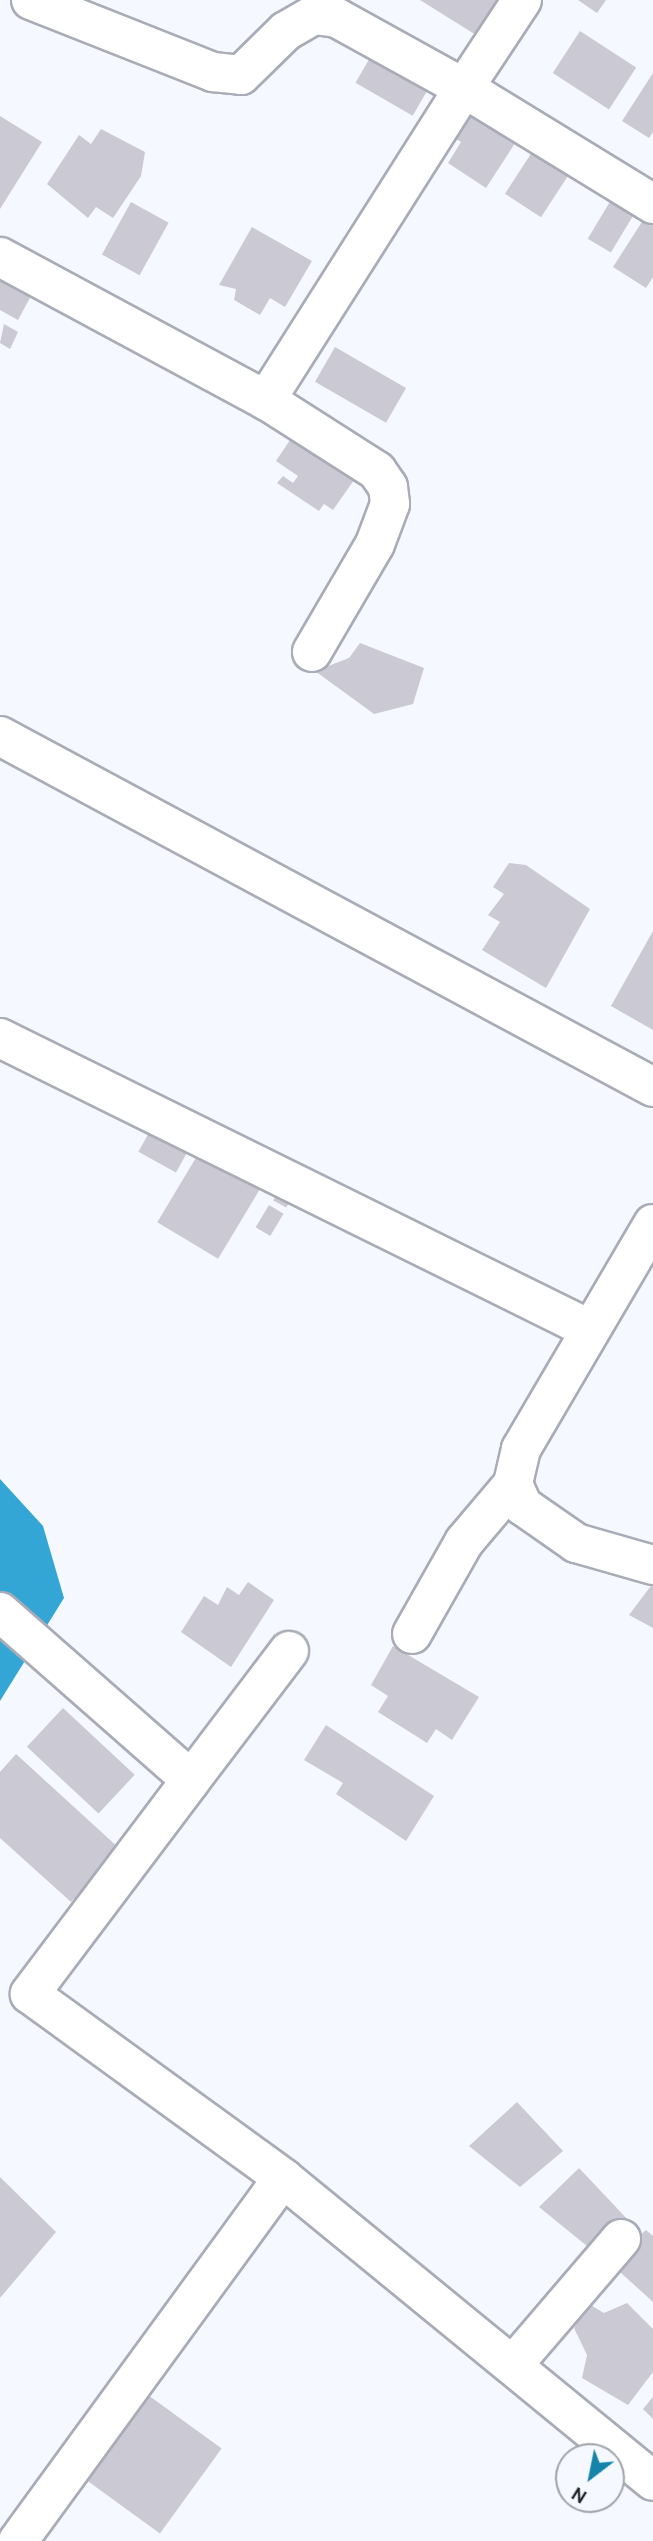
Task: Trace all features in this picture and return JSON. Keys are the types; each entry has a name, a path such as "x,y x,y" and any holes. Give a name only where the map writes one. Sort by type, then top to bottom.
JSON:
{"street":[{"path":"31,0 213,72 241,75 286,31 314,15 337,18 464,88 653,204"},
{"path":"266,400 522,0"},
{"path":"0,257 266,400 377,471 388,487 390,504 375,544 312,652"},
{"path":"0,736 653,1087"},
{"path":"0,1038 587,1328"},
{"path":"412,1634 464,1542 513,1484 521,1449 587,1328 653,1224"},
{"path":"513,1484 523,1506 576,1543 653,1565"},
{"path":"0,1612 65,1664 191,1780"},
{"path":"289,1651 191,1780 15,1992 283,2178 653,2481"},
{"path":"18,2541 283,2178"},
{"path":"513,2365 621,2239"}],"water":[{"path":"0,1479 43,1526 64,1598 0,1701"}],"building":[{"path":"420,0 499,0 476,35"},
{"path":"578,0 606,0 597,13"},
{"path":"580,31 636,67 609,109 553,73"},
{"path":"371,56 428,89 413,116 356,83"},
{"path":"653,73 653,132 649,138 622,121"},
{"path":"473,107 519,137 486,188 448,163 461,142 453,137"},
{"path":"0,116 42,142 0,209"},
{"path":"101,129 145,152 141,176 113,218 96,207 88,218 47,184 79,135 91,144"},
{"path":"536,146 572,169 541,217 505,194"},
{"path":"614,195 637,209 611,253 588,239"},
{"path":"131,202 169,223 140,275 102,254"},
{"path":"647,214 653,218 653,277 646,288 613,267"},
{"path":"252,227 312,261 285,307 270,298 260,315 234,300 236,289 219,285"},
{"path":"0,265 38,283 18,320 0,310"},
{"path":"4,324 18,332 10,349 0,343"},
{"path":"335,347 406,388 386,423 315,382"},
{"path":"296,431 359,473 333,510 324,504 319,511 277,483 283,476 293,483 298,476 276,461"},
{"path":"360,643 424,668 413,704 374,714 315,671 349,658"},
{"path":"509,863 526,865 590,909 546,988 482,950 500,922 488,915 504,894 493,887"},
{"path":"653,931 653,1030 611,1006"},
{"path":"151,1129 189,1150 176,1173 138,1152"},
{"path":"200,1151 261,1188 218,1259 157,1222"},
{"path":"283,1182 296,1189 286,1208 273,1201"},
{"path":"269,1205 284,1214 270,1236 256,1227"},
{"path":"248,1582 274,1600 231,1667 181,1632 204,1596 218,1605 227,1587 239,1595"},
{"path":"653,1583 653,1628 629,1615"},
{"path":"393,1646 479,1697 452,1740 436,1729 427,1743 378,1712 388,1696 371,1685"},
{"path":"63,1708 135,1775 99,1814 27,1747"},
{"path":"326,1725 434,1796 406,1841 336,1794 343,1783 304,1760"},
{"path":"16,1754 120,1849 71,1902 0,1838 0,1772"},
{"path":"517,2102 563,2151 520,2187 469,2146"},
{"path":"579,2168 629,2221 598,2255 539,2207"},
{"path":"0,2177 56,2232 0,2298"},
{"path":"646,2230 653,2236 653,2302 609,2262"},
{"path":"627,2303 653,2329 653,2372 628,2405 582,2378 587,2355 574,2328 589,2304 604,2313"},
{"path":"148,2395 222,2448 160,2533 86,2480"},
{"path":"653,2397 653,2419 643,2409"}]}
